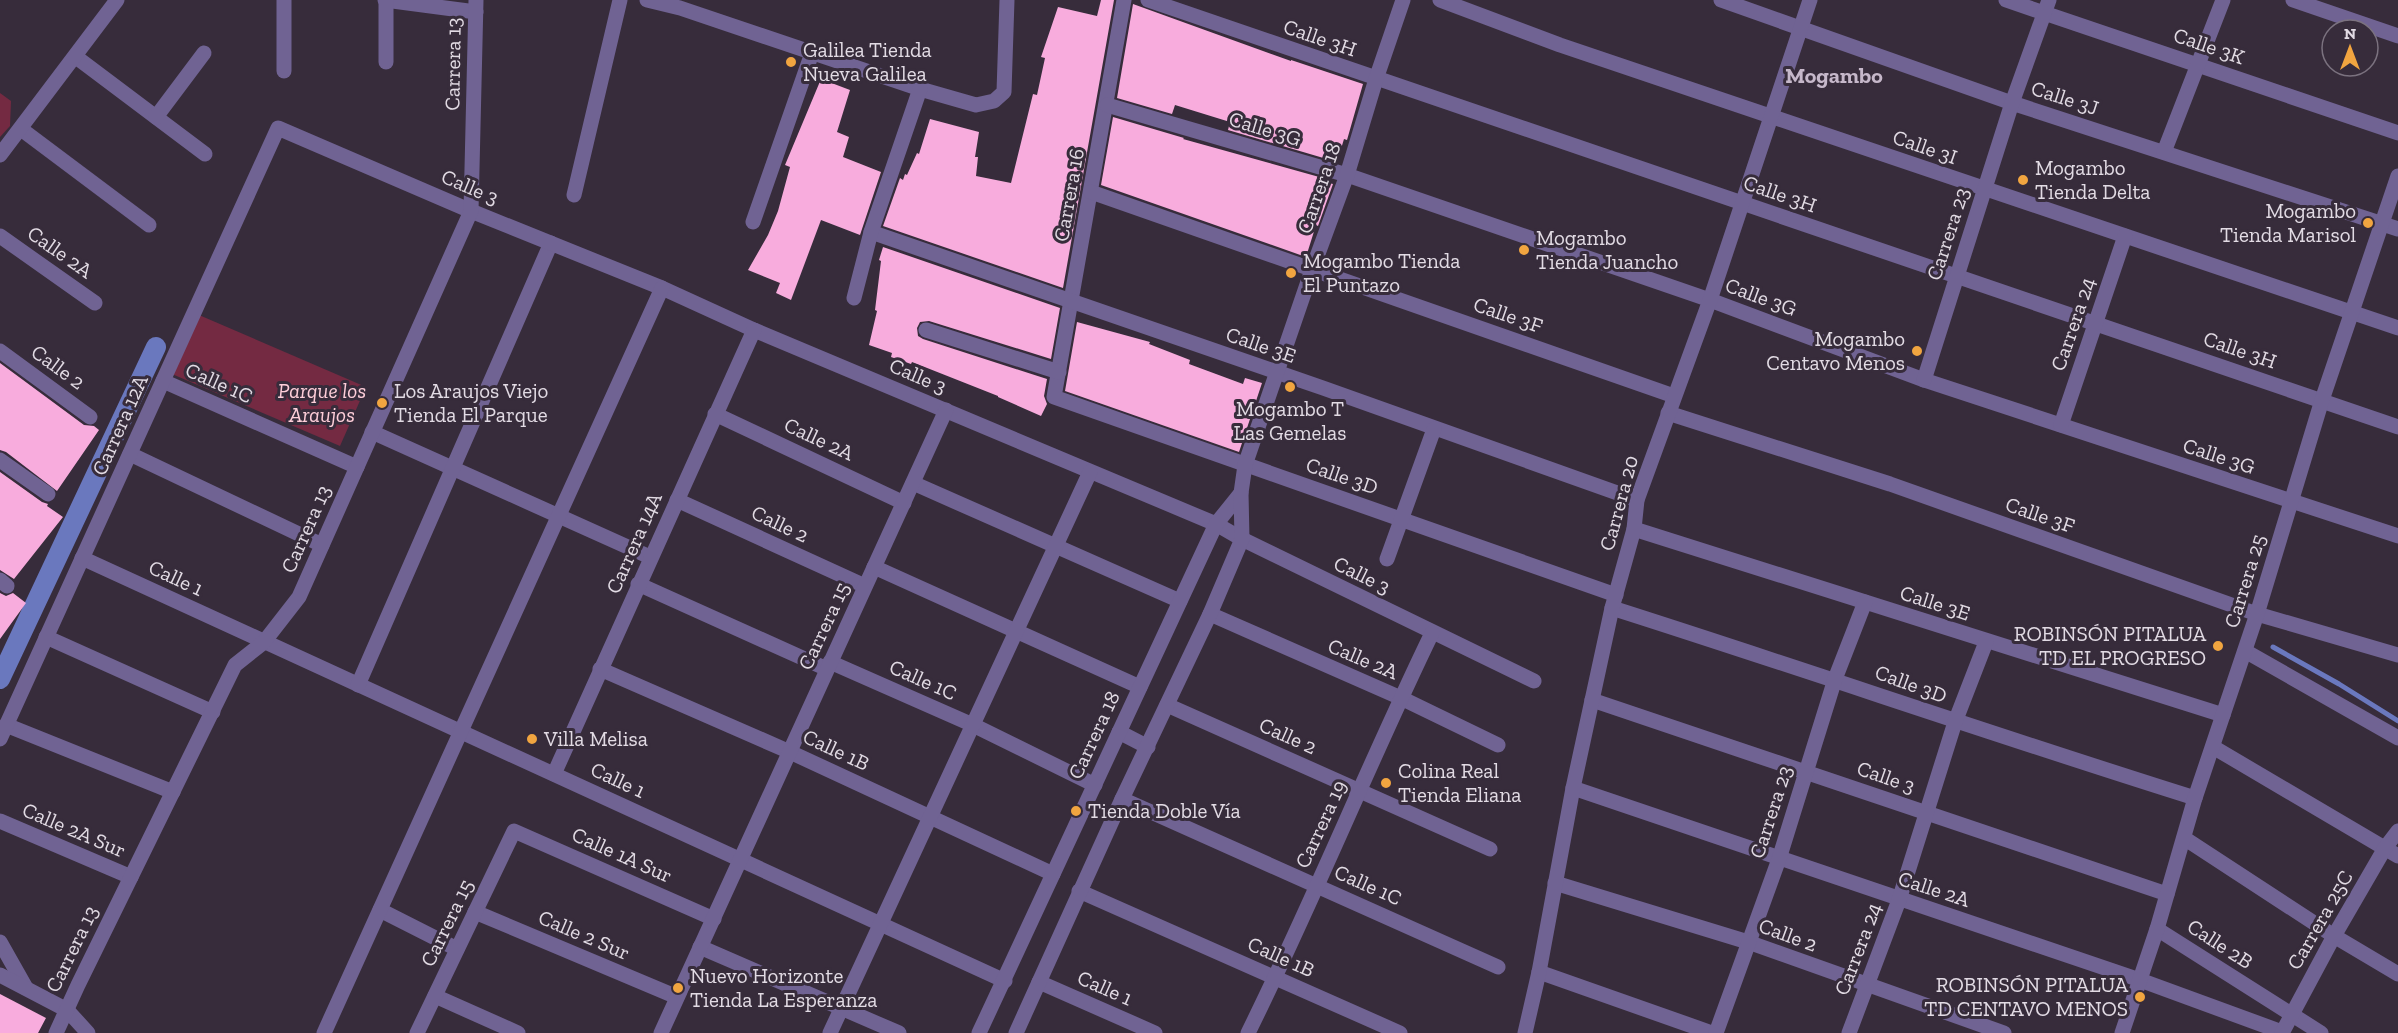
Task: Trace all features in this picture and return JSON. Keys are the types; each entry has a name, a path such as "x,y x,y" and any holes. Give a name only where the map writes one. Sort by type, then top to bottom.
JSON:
{"street":[{"path":"0,155 117,0"},
{"path":"284,0 284,71"},
{"path":"386,62 386,0 476,6"},
{"path":"573,195 620,0"},
{"path":"646,0 680,4 812,53 976,105 994,101 1004,92 1007,0"},
{"name":"Carrera 16","path":"1054,397 1124,0"},
{"name":"Calle 3H","path":"1148,0 2398,427"},
{"name":"Carrera 18","path":"1016,1033 1079,891 1210,614 1242,539 1241,493 1245,465 1311,270 1347,175 1403,0"},
{"name":"Calle 3I","path":"1440,0 1560,45 2398,328"},
{"name":"Calle 3J","path":"1721,0 2012,103 2398,229"},
{"name":"Carrera 20","path":"1525,1033 1539,972 1573,788 1614,602 1634,529 1637,500 1710,300 1810,0"},
{"name":"Calle 3K","path":"2006,0 2047,6 2198,64 2398,133"},
{"path":"2164,152 2223,0"},
{"path":"2293,0 2398,36"},
{"name":"Carrera 13","path":"56,1033 236,665 264,642 299,597 471,211 476,6"},
{"name":"Carrera 23","path":"1924,380 2012,103 2047,6"},
{"path":"156,117 204,53"},
{"path":"753,222 812,53"},
{"path":"76,57 205,154"},
{"path":"854,298 871,232 920,89"},
{"name":"Calle 3G","path":"1107,105 1347,175 1710,300 1924,380 2398,537"},
{"name":"Calle 3","path":"278,128 471,211 662,288 754,330 1216,524 1432,633 1534,681"},
{"name":"Carrera 12A","path":"3,732 278,128"},
{"path":"21,129 149,225"},
{"name":"Carrera 25","path":"2122,1033 2157,929 2195,798 2257,614 2322,400 2354,312 2381,222 2398,176"},
{"name":"Calle 3F","path":"1091,192 1674,396"},
{"name":"Calle 3E","path":"871,232 1277,372 1637,500"},
{"name":"Calle 2A","path":"0,236 95,303"},
{"name":"Carrera 24","path":"2061,425 2125,236"},
{"path":"358,685 551,243"},
{"path":"324,1033 662,288"},
{"name":"Carrera 14A","path":"554,774 754,330"},
{"path":"926,330 1059,372"},
{"name":"Calle 2","path":"0,351 90,417"},
{"name":"Calle 1C","path":"163,381 357,466"},
{"name":"Calle 3D","path":"1054,397 1400,519 1614,602 1954,722 2195,798"},
{"name":"Carrera 15","path":"660,1033 946,410"},
{"name":"Calle 3F","path":"1668,413 1890,484 2257,614 2398,655"},
{"name":"Calle 2A","path":"715,414 904,503"},
{"path":"1387,559 1434,429"},
{"path":"372,432 650,557"},
{"path":"130,454 322,545"},
{"path":"0,460 48,494"},
{"path":"830,1033 1090,472"},
{"path":"913,483 1180,601"},
{"name":"Carrera 18","path":"979,1033 1216,524 1241,493"},
{"name":"Calle 2","path":"677,500 865,586"},
{"name":"Calle 3E","path":"1634,529 2223,715"},
{"name":"Calle 1","path":"82,558 1005,981"},
{"path":"874,567 1140,687"},
{"name":"Calle 1C","path":"638,584 973,725 1095,785"},
{"name":"Carrera 23","path":"1714,1033 1779,859 1835,679 1865,602"},
{"name":"Calle 2A","path":"1210,614 1401,698 1498,745"},
{"name":"Carrera 19","path":"1248,1033 1276,977 1432,633"},
{"path":"46,637 213,712"},
{"name":"Carrera 24","path":"1849,1033 1899,900 1954,722 1986,642"},
{"path":"2245,651 2398,738"},
{"name":"Calle 1B","path":"600,669 790,752 1053,874"},
{"name":"Calle 3","path":"1592,700 2167,894"},
{"name":"Calle 2","path":"1167,705 1490,849"},
{"path":"3,732 173,792"},
{"path":"1119,732 1148,747"},
{"path":"2213,747 2392,852"},
{"name":"Calle 2A","path":"1573,788 2140,980 2282,1032"},
{"name":"Calle 1C","path":"1122,799 1498,967"},
{"name":"Calle 2A Sur","path":"0,821 131,877"},
{"name":"Carrera 15","path":"417,1033 514,831"},
{"name":"Calle 1A Sur","path":"514,831 714,919"},
{"name":"Carrera 25C","path":"2282,1032 2334,936 2392,852 2398,831"},
{"path":"2184,838 2334,936 2398,974"},
{"name":"Calle 2","path":"1555,883 1748,942 2004,1033"},
{"name":"Calle 1B","path":"1079,891 1400,1033"},
{"path":"380,910 457,949"},
{"name":"Calle 2 Sur","path":"475,912 677,997"},
{"name":"Calle 2B","path":"2157,929 2321,1033"},
{"path":"0,942 26,988"},
{"path":"700,947 899,1033"},
{"path":"1539,972 1714,1033"},
{"path":"0,975 67,1010 88,1033"},
{"name":"Calle 1","path":"1039,982 1155,1033"},
{"path":"435,996 518,1033"}],"green space":[{"path":"0,93 11,101 10,126 0,137"},
{"name":"Parque los Araujos","path":"199,315 366,387 340,446 172,374"}],"building":[{"path":"1101,0 1114,0 1063,288 883,226 900,178 903,180 905,174 907,175 917,153 919,154 930,119 979,132 975,157 978,157 976,176 1011,183 1033,94 1037,95 1045,58 1041,57 1058,7 1097,16"},
{"path":"1133,4 1291,61 1363,84 1347,140 1344,139 1337,162 1228,130 1230,122 1175,105 1172,114 1117,98"},
{"path":"821,79 850,90 837,132 849,137 843,157 881,172 860,235 821,220 791,300 776,293 780,283 748,270 768,235 778,211 790,167 785,165"},
{"path":"1113,117 1330,180 1329,183 1333,184 1306,257 1101,185"},
{"path":"883,247 1060,308 1051,359 929,321 920,322 917,328 918,336 923,339 1047,379 1044,396 1047,404 1041,416 998,396 912,362 911,364 891,357 892,353 869,345 877,311 875,310 881,261 879,260"},
{"path":"1077,322 1150,342 1149,344 1190,360 1189,364 1243,384 1245,378 1262,383 1239,452 1065,391"},
{"path":"0,363 84,425 94,426 99,430 57,491 6,452 0,450"},
{"path":"0,472 48,504 47,506 63,517 14,579 0,570"},
{"path":"0,593 6,596 13,593 26,603 0,639"},
{"path":"0,994 46,1018 38,1033 0,1033"}],"waterway":[{"path":"0,679 156,347"},
{"path":"2273,647 2398,721"}],"place":[{"name":"Galilea Tienda Nueva Galilea","path":"791,62"},
{"name":"Mogambo Tienda Delta","path":"2023,180"},
{"name":"Mogambo Tienda Marisol","path":"2368,223"},
{"name":"Mogambo Tienda Juancho","path":"1524,250"},
{"name":"Mogambo Tienda El Puntazo","path":"1291,273"},
{"name":"Mogambo Centavo Menos","path":"1917,351"},
{"name":"Mogambo T Las Gemelas","path":"1290,387"},
{"name":"Los Araujos Viejo Tienda El Parque","path":"382,403"},
{"name":"ROBINSÓN PITALUA TD EL PROGRESO","path":"2218,646"},
{"name":"Villa Melisa","path":"532,739"},
{"name":"Colina Real Tienda Eliana","path":"1386,783"},
{"name":"Tienda Doble Vía","path":"1076,811"},
{"name":"Nuevo Horizonte Tienda La Esperanza","path":"678,988"},
{"name":"ROBINSÓN PITALUA TD CENTAVO MENOS","path":"2140,997"}],"district":[{"name":"Mogambo","path":"1834,75"}]}
